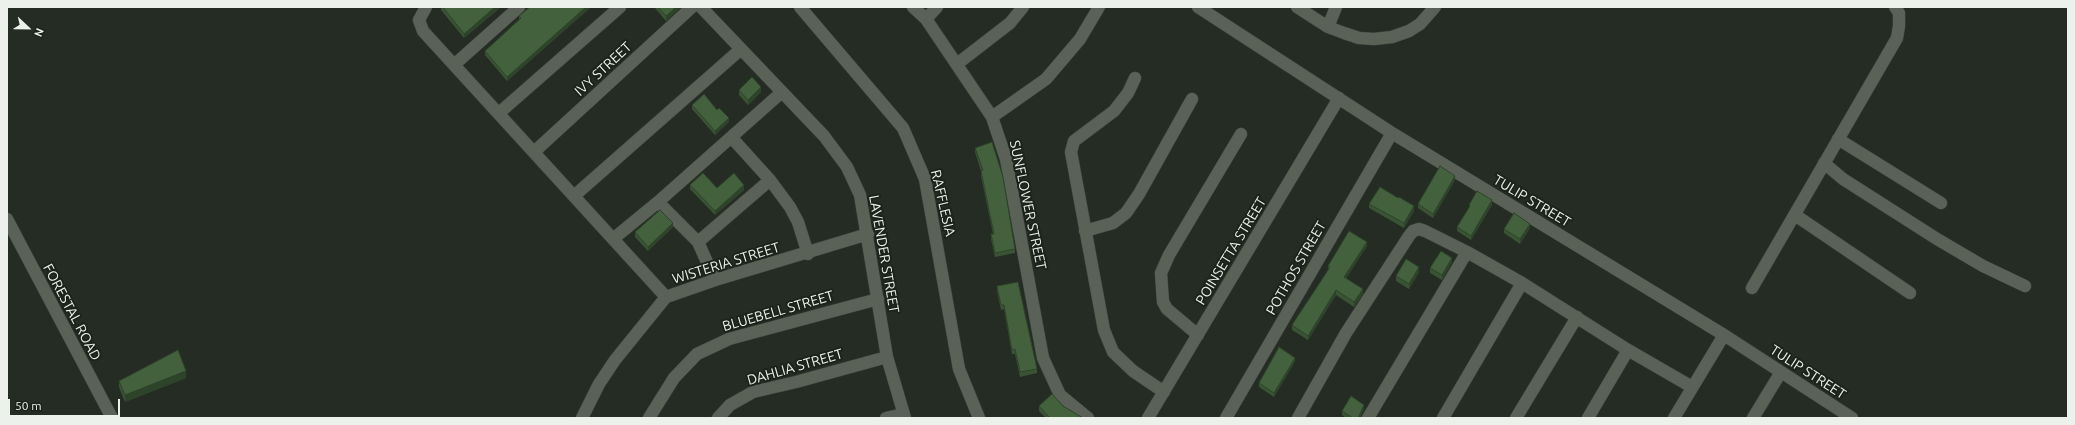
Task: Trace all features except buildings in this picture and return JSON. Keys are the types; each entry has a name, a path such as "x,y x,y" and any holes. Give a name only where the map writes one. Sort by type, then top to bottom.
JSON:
{"street":[{"path":"426,7 421,14 420,26 666,297"},
{"path":"454,65 519,7"},
{"path":"499,113 620,7"},
{"name":"IVY STREET","path":"534,152 692,7"},
{"name":"LAVENDER STREET","path":"701,7 824,136 847,167 860,195 868,234 887,357 904,416"},
{"name":"RAFFLESIA","path":"800,7 903,128 925,179 959,369 979,418"},
{"name":"SUNFLOWER STREET","path":"913,7 926,19 992,117 1006,159 1043,358 1060,395 1088,418"},
{"path":"926,19 937,7"},
{"path":"957,64 1010,23 1023,7"},
{"path":"992,117 1046,79 1080,39 1099,7"},
{"name":"TULIP STREET","path":"1198,7 1392,133 1724,335 1852,418"},
{"path":"1297,7 1328,27 1359,38 1392,37 1409,31 1420,24 1435,7"},
{"path":"1328,27 1336,7"},
{"path":"1752,288 1897,38 1899,13 1895,7"},
{"path":"574,196 741,49"},
{"path":"1135,78 1128,94 1114,111 1079,137 1072,146 1071,152 1104,330 1113,352 1133,371 1164,392"},
{"path":"613,239 732,138 782,92"},
{"name":"POINSETTA STREET","path":"1148,418 1339,98"},
{"path":"1085,231 1113,223 1126,213 1140,194 1192,99"},
{"name":"POTHOS STREET","path":"1226,418 1392,133"},
{"path":"1198,335 1167,309 1163,302 1161,273 1241,134"},
{"path":"732,138 770,180 795,217 808,254"},
{"path":"1838,139 1941,203"},
{"path":"1824,163 1843,178 1932,236 1983,266 2025,286"},
{"path":"698,242 770,180"},
{"path":"658,202 698,242 715,280"},
{"path":"1795,214 1910,293"},
{"name":"FORESTAL ROAD","path":"7,218 112,418"},
{"path":"1298,418 1346,334 1413,231 1425,230 1522,283 1628,350 1692,387"},
{"name":"WISTERIA STREET","path":"582,418 599,384 615,360 666,297 715,280 808,254 868,234"},
{"path":"1368,418 1467,252"},
{"path":"1443,418 1522,283"},
{"name":"BLUEBELL STREET","path":"649,418 674,378 697,354 729,339 878,299"},
{"path":"1516,418 1577,318"},
{"path":"1674,418 1724,335"},
{"path":"1588,418 1628,350"},
{"name":"DAHLIA STREET","path":"718,418 730,405 753,392 887,357"},
{"path":"1753,418 1781,372"},
{"path":"886,418 904,416"}]}
